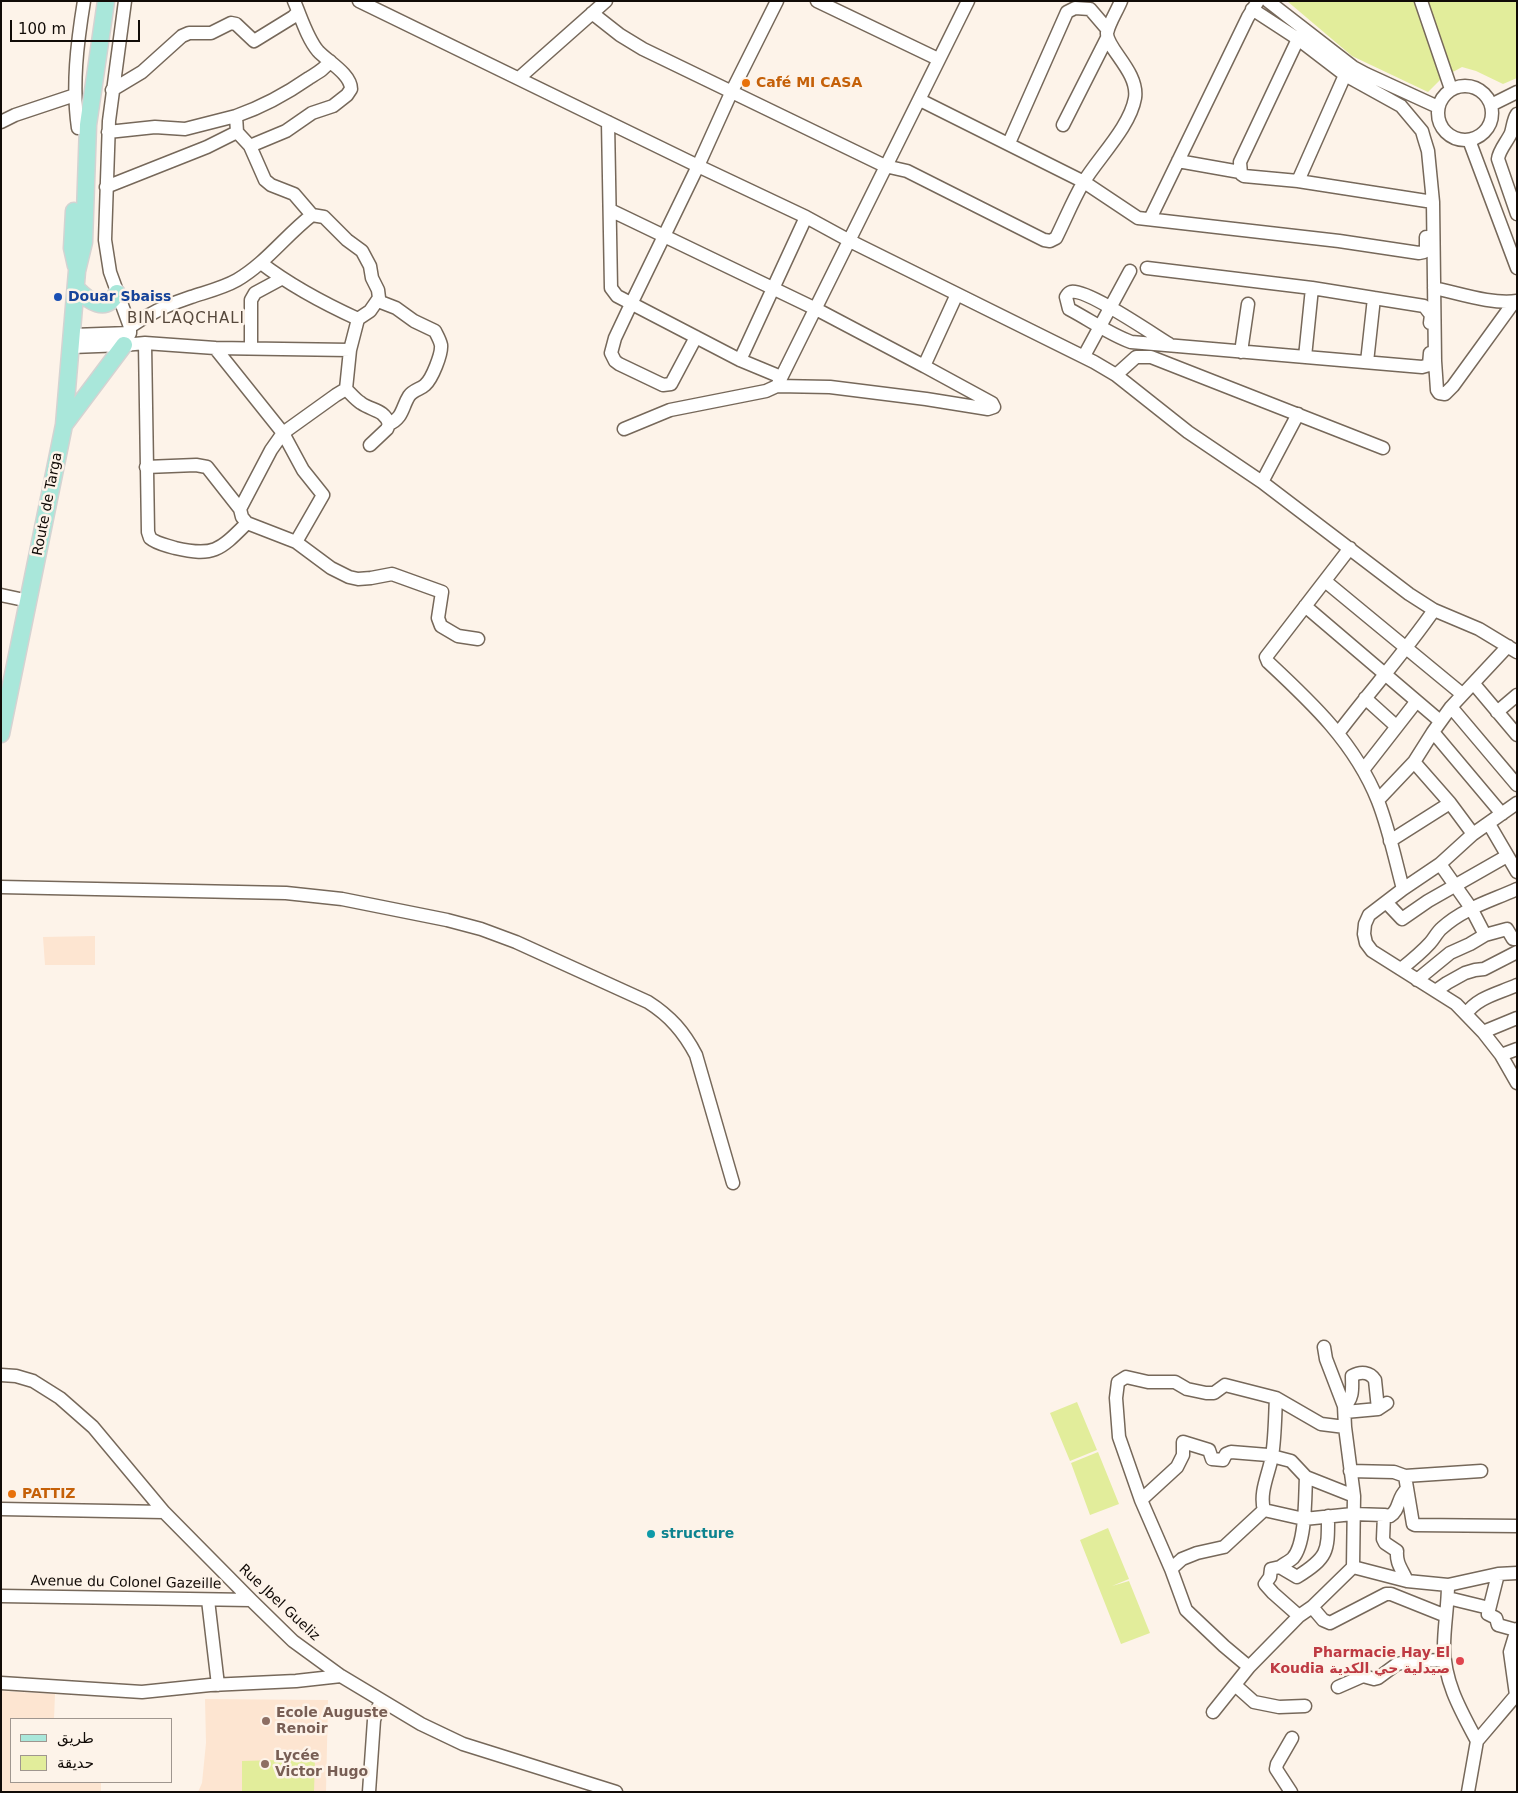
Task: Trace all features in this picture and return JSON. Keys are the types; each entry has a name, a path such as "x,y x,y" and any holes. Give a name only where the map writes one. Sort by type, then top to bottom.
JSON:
{"main road":[{"name":"Route de Targa","path":"1,734 64,425 77,289 77,271 72,248 78,128 97,1"},
{"name":"Route de Targa","path":"77,271 83,247 88,125 106,1"},
{"path":"77,289 87,300 99,304 110,301 117,292"},
{"path":"64,425 128,335"}],"street":[{"path":"78,128 75,94 76,56 84,1"},
{"path":"125,1 108,132 106,250 128,335"},
{"path":"359,1 698,166 806,216 850,241 1084,356 1116,375 1188,432 1262,482 1409,594 1434,610 1479,629 1513,649 1462,694 1436,726 1414,762 1378,800"},
{"path":"519,78 606,1"},
{"path":"696,337 671,384 663,385 619,364 615,361 611,351 615,338 698,166 730,93 777,1"},
{"path":"817,1 938,59"},
{"path":"624,429 670,410 766,391 779,381 968,1"},
{"path":"1063,125 1121,1"},
{"path":"1268,1 1353,67 1438,107"},
{"path":"1421,1 1451,89"},
{"path":"1150,219 1255,5 1345,75 1401,106 1422,131 1428,151 1435,361 1437,390 1441,394 1447,392 1453,386 1515,301"},
{"path":"112,90 142,72 182,36 189,33 211,33 231,23 236,24 254,42 293,17 296,7"},
{"path":"250,146 286,131 312,113 333,106 347,95 351,89 349,80 319,52 312,42 296,7"},
{"path":"592,13 620,35 643,49 730,93 885,166 907,171 1047,241 1056,238 1084,182 1116,137 1133,106 1136,95 1125,64 1090,9 1075,8 1067,12 1009,143"},
{"path":"1240,172 1240,162 1298,39"},
{"path":"108,132 155,127 185,129 225,117 236,116 254,110 292,90 323,70 330,61"},
{"path":"1298,181 1345,75"},
{"path":"1463,85 1475,87 1485,94 1491,105 1492,115 1486,130 1478,137 1469,140 1457,139 1446,134 1440,124 1438,107 1441,98 1451,89 1463,85"},
{"path":"1491,105 1517,92"},
{"path":"1,122 15,115 75,94"},
{"path":"920,100 1084,182 1138,218 1339,241 1419,253 1424,252 1426,246 1430,202"},
{"path":"1517,114 1510,134 1498,157 1517,214"},
{"path":"236,116 237,132 250,146 265,180 271,185 294,194 312,215 324,217 347,240 362,251 370,266 372,278 378,290 378,301 370,311 358,319 350,350 346,389 284,432 271,450 240,510"},
{"path":"608,122 610,210 612,288 617,296 632,302 779,381 926,399 988,409 994,406 992,403 816,309 610,210"},
{"path":"106,187 207,147 237,132"},
{"path":"1469,140 1516,264"},
{"path":"1178,161 1240,172 1244,176 1298,181 1430,202"},
{"path":"1494,206 1511,199"},
{"path":"128,335 143,318 161,309 228,285 261,263 297,227 312,215"},
{"path":"740,360 806,216"},
{"path":"261,263 281,279 312,297 358,319"},
{"path":"1147,268 1312,288 1424,306 1431,315 1429,362 1426,367 1131,342 1114,336 1069,308 1066,297 1068,293 1079,292 1110,307 1169,344"},
{"path":"1084,356 1130,271"},
{"path":"251,347 251,300 256,293 281,279"},
{"path":"1305,357 1312,288"},
{"path":"1434,288 1486,299 1515,301"},
{"path":"924,366 957,294"},
{"path":"1367,362 1374,298"},
{"path":"378,301 396,308 414,321 435,331 441,346 432,375 425,385 410,395 401,415 396,421 389,424"},
{"path":"1241,352 1248,304"},
{"path":"72,341 128,335 145,343 215,348 251,347 350,350"},
{"path":"145,343 146,467 148,532 150,538 154,541 196,553 205,553 225,544 247,523"},
{"path":"215,348 284,432 303,470 323,495 296,542"},
{"path":"1116,375 1136,358 1150,357 1383,448"},
{"path":"346,389 363,405 380,411 387,417 389,424 387,429 370,445"},
{"path":"1262,482 1298,414"},
{"path":"146,467 196,465 207,467 240,510 242,517 247,523 296,542 331,568 349,578 371,578 392,574 442,592 438,618 441,626 458,636 478,640"},
{"path":"1350,548 1267,654 1266,660 1309,700 1338,732 1363,770 1378,800 1402,888"},
{"path":"1325,581 1462,694"},
{"path":"1,595 29,601"},
{"path":"1305,606 1416,702 1502,814"},
{"path":"1338,732 1406,649 1434,610"},
{"path":"1474,684 1517,735"},
{"path":"1497,712 1517,695"},
{"path":"1365,698 1396,726"},
{"path":"1363,770 1416,702"},
{"path":"1451,707 1517,785"},
{"path":"1414,762 1473,834"},
{"path":"1517,803 1473,834 1440,864 1402,888 1369,916 1364,924 1366,943 1372,951 1456,1004 1483,1032 1517,1082"},
{"path":"1390,841 1450,804"},
{"path":"1489,824 1517,872"},
{"path":"1386,902 1402,919 1428,901 1508,856"},
{"path":"1440,864 1471,908 1485,935"},
{"path":"1,887 288,893 342,899 447,920 481,929 516,942 648,1002 677,1024 688,1039 696,1055 733,1183"},
{"path":"1401,969 1428,945 1440,928 1471,908 1493,898 1498,899 1517,889"},
{"path":"1417,980 1450,953 1485,935 1507,929 1513,939 1517,939"},
{"path":"1436,990 1465,973 1484,969 1517,952"},
{"path":"1466,1014 1482,998 1493,996 1517,985"},
{"path":"1483,1032 1517,1018"},
{"path":"1501,1056 1517,1049"},
{"path":"1213,1712 1249,1667 1299,1616 1312,1607 1353,1567 1354,1496 1345,1427 1345,1409 1328,1363 1324,1346"},
{"path":"1357,1373 1365,1373 1373,1376 1383,1406 1345,1409 1352,1391 1352,1376 1357,1373"},
{"name":"Rue Jbel Gueliz","path":"1,1375 16,1376 32,1381 60,1398 93,1427 164,1512 251,1600 293,1641 341,1676 421,1724 463,1744 616,1792"},
{"path":"1249,1667 1186,1610 1171,1569 1141,1500 1119,1437 1116,1398 1118,1382 1126,1377 1148,1382 1174,1382 1187,1389 1206,1393 1214,1393 1225,1385 1276,1398 1321,1424 1345,1427"},
{"path":"1264,1510 1262,1502 1264,1485 1272,1456 1276,1398"},
{"path":"1141,1500 1177,1467 1183,1455 1183,1442 1209,1450 1212,1459 1223,1460 1226,1454 1231,1452 1272,1456 1291,1461 1306,1477 1354,1496"},
{"path":"1350,1471 1394,1472 1405,1476 1481,1471"},
{"path":"1405,1476 1406,1490 1413,1524 1415,1525 1517,1526"},
{"path":"1299,1616 1265,1584 1270,1577 1271,1569 1280,1567 1293,1558 1301,1536 1304,1519 1306,1477"},
{"path":"1264,1510 1304,1519 1353,1514 1384,1514 1390,1516 1393,1515 1398,1507 1401,1495 1406,1490"},
{"path":"1,1509 164,1512"},
{"path":"1171,1569 1182,1559 1197,1553 1224,1547 1264,1510"},
{"path":"1384,1514 1383,1539 1385,1543 1397,1551 1396,1561 1407,1581"},
{"path":"1280,1567 1297,1576 1323,1556 1328,1545 1328,1516"},
{"path":"1353,1567 1448,1591 1489,1608"},
{"path":"1448,1591 1498,1574 1517,1573"},
{"path":"1468,1792 1477,1741 1516,1694 1510,1652 1517,1629 1498,1625 1496,1618 1488,1614 1498,1574"},
{"path":"1448,1591 1445,1660 1447,1674 1455,1701 1477,1741"},
{"path":"1312,1607 1324,1620 1330,1623 1386,1594 1391,1594 1446,1616"},
{"name":"Avenue du Colonel Gazeille","path":"1,1596 251,1600"},
{"path":"208,1600 218,1685"},
{"path":"1338,1686 1363,1676 1374,1679 1378,1678 1397,1664 1412,1661 1445,1660"},
{"path":"1,1684 142,1692 341,1676"},
{"path":"1234,1685 1254,1702 1279,1707 1306,1706"},
{"path":"369,1792 374,1720 381,1700"},
{"path":"1291,1792 1276,1769 1292,1738"}],"shaded area":[{"path":"95,936 95,965 45,965 43,937"},
{"path":"1,1691 55,1694 54,1718 10,1718 10,1783 101,1783 101,1792 1,1792"},
{"path":"205,1699 328,1700 326,1792 198,1792 202,1783 206,1743"}],"green space":[{"path":"1287,1 1517,1 1517,78 1503,84 1476,71 1462,67 1442,78 1428,92 1352,56"},
{"path":"1077,1402 1097,1450 1070,1461 1050,1413"},
{"path":"1098,1452 1119,1504 1090,1515 1071,1463"},
{"path":"1108,1528 1129,1579 1112,1586 1129,1581 1150,1633 1121,1644 1080,1540"},
{"path":"315,1759 314,1792 242,1792 242,1761"}],"place":[{"name":"Café MI CASA","path":"746,83"},
{"name":"Douar Sbaiss","path":"58,297"},
{"name":"PATTIZ","path":"12,1494"},
{"name":"structure","path":"651,1534"},
{"name":"Pharmacie Hay El Koudia صيدلية حي الكدية","path":"1460,1661"},
{"name":"Ecole Auguste Renoir","path":"266,1721"},
{"name":"Lycée Victor Hugo","path":"265,1764"}],"district":[{"name":"BIN LAQCHALI","path":"186,319"}]}
